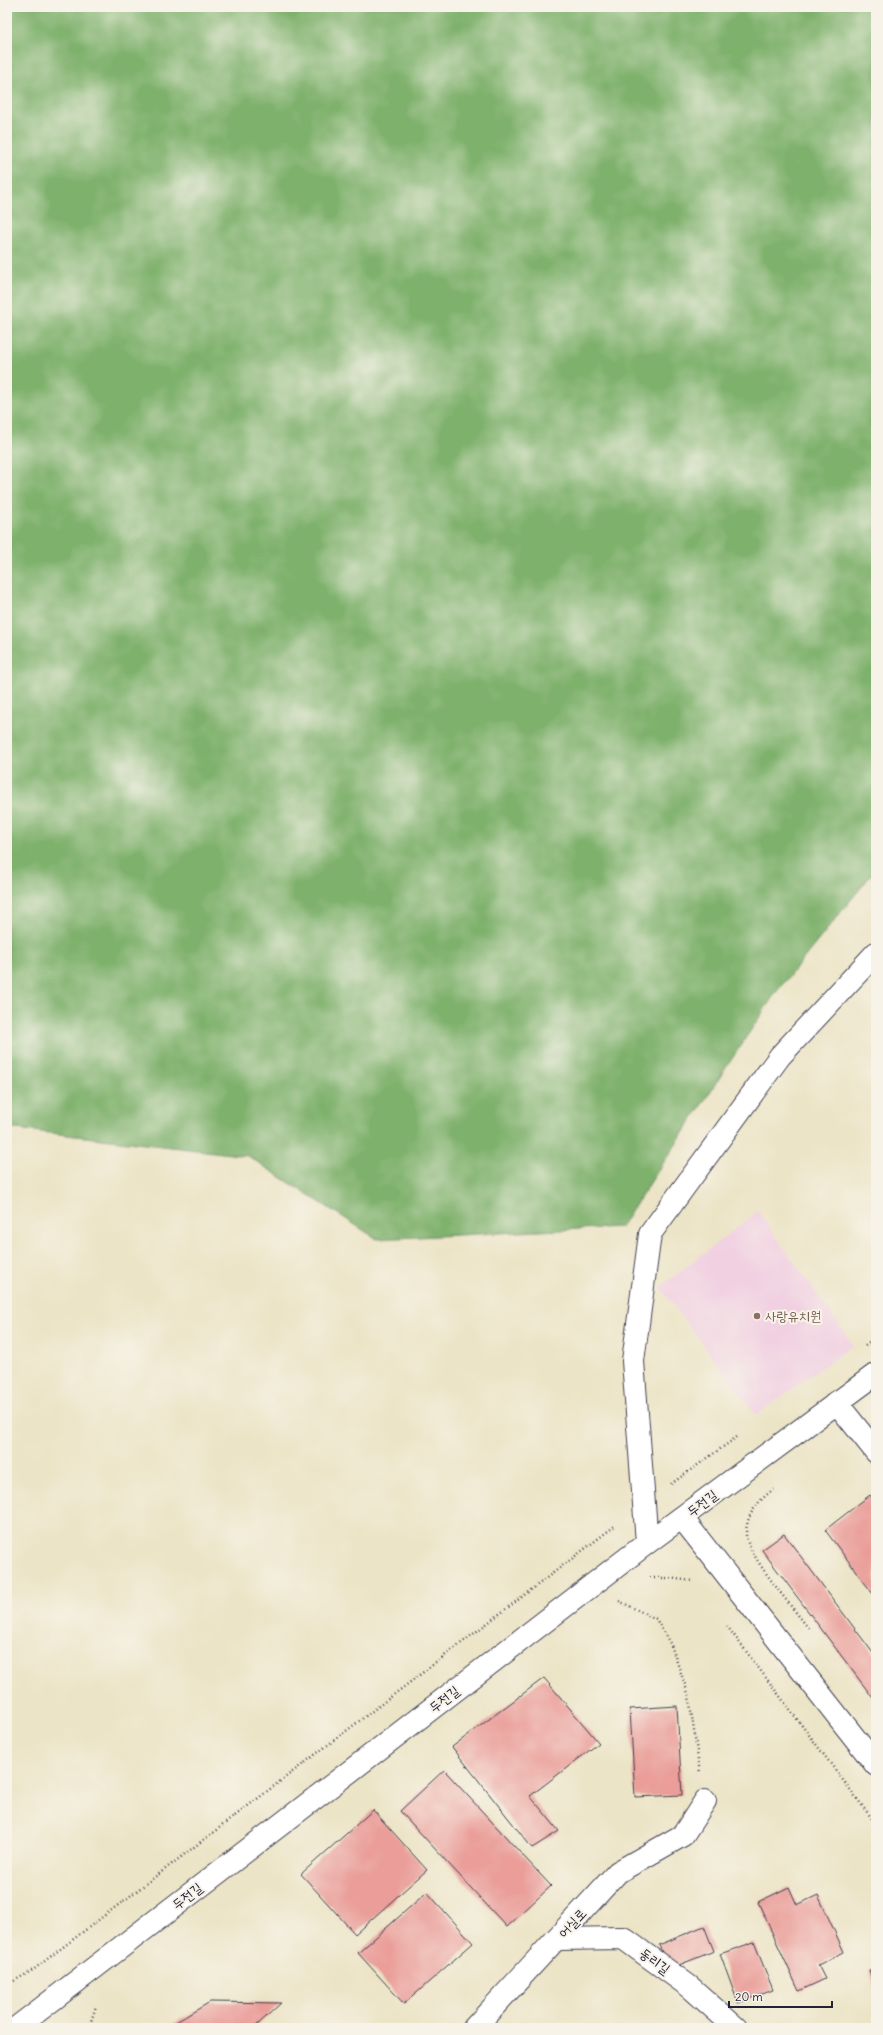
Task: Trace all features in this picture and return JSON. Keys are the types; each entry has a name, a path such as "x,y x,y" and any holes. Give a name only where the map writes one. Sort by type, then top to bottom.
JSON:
{"street":[{"path":"647,1543 633,1361 650,1234 780,1056 876,953"},
{"name":"두전길","path":"16,2028 647,1543 836,1402 876,1374"},
{"path":"836,1402 876,1452"},
{"path":"682,1518 876,1765"},
{"name":"어실로","path":"474,2028 618,1872 683,1835 704,1801"},
{"name":"동리길","path":"557,1939 623,1938 690,1987 736,2028"}],"path":[{"path":"778,1486 760,1499 750,1515 746,1535 750,1551 813,1634"},
{"path":"7,1985 33,1970 644,1504"},
{"path":"646,1578 692,1580 697,1586"},
{"path":"613,1605 624,1596"},
{"path":"619,1600 656,1619 671,1645 689,1696 704,1801"},
{"path":"725,1624 876,1824"},
{"path":"90,2028 95,2006 102,2001"}],"shaded area":[{"name":"사랑유치원","path":"758,1211 853,1345 756,1415 660,1287"}],"green space":[{"path":"7,7 876,7 876,869 774,995 621,1227 377,1239 248,1156 7,1128"}],"building":[{"path":"870,1495 876,1503 876,1598 825,1530"},
{"path":"784,1534 876,1657 876,1702 762,1550"},
{"path":"544,1678 599,1743 530,1796 559,1831 532,1848 452,1747"},
{"path":"677,1706 682,1795 635,1797 630,1709"},
{"path":"444,1770 551,1886 507,1927 400,1811"},
{"path":"373,1810 427,1870 355,1934 301,1874"},
{"path":"789,1887 797,1905 818,1895 844,1952 818,1965 825,1979 799,1991 758,1902"},
{"path":"427,1892 473,1943 404,2004 358,1953"},
{"path":"704,1926 714,1951 669,1969 659,1945"},
{"path":"754,1942 773,1990 738,2003 720,1954"},
{"path":"876,1968 876,1992 869,1970"},
{"path":"210,2002 281,2003 254,2028 166,2028"}],"place":[{"name":"사랑유치원","path":"757,1316"}]}
